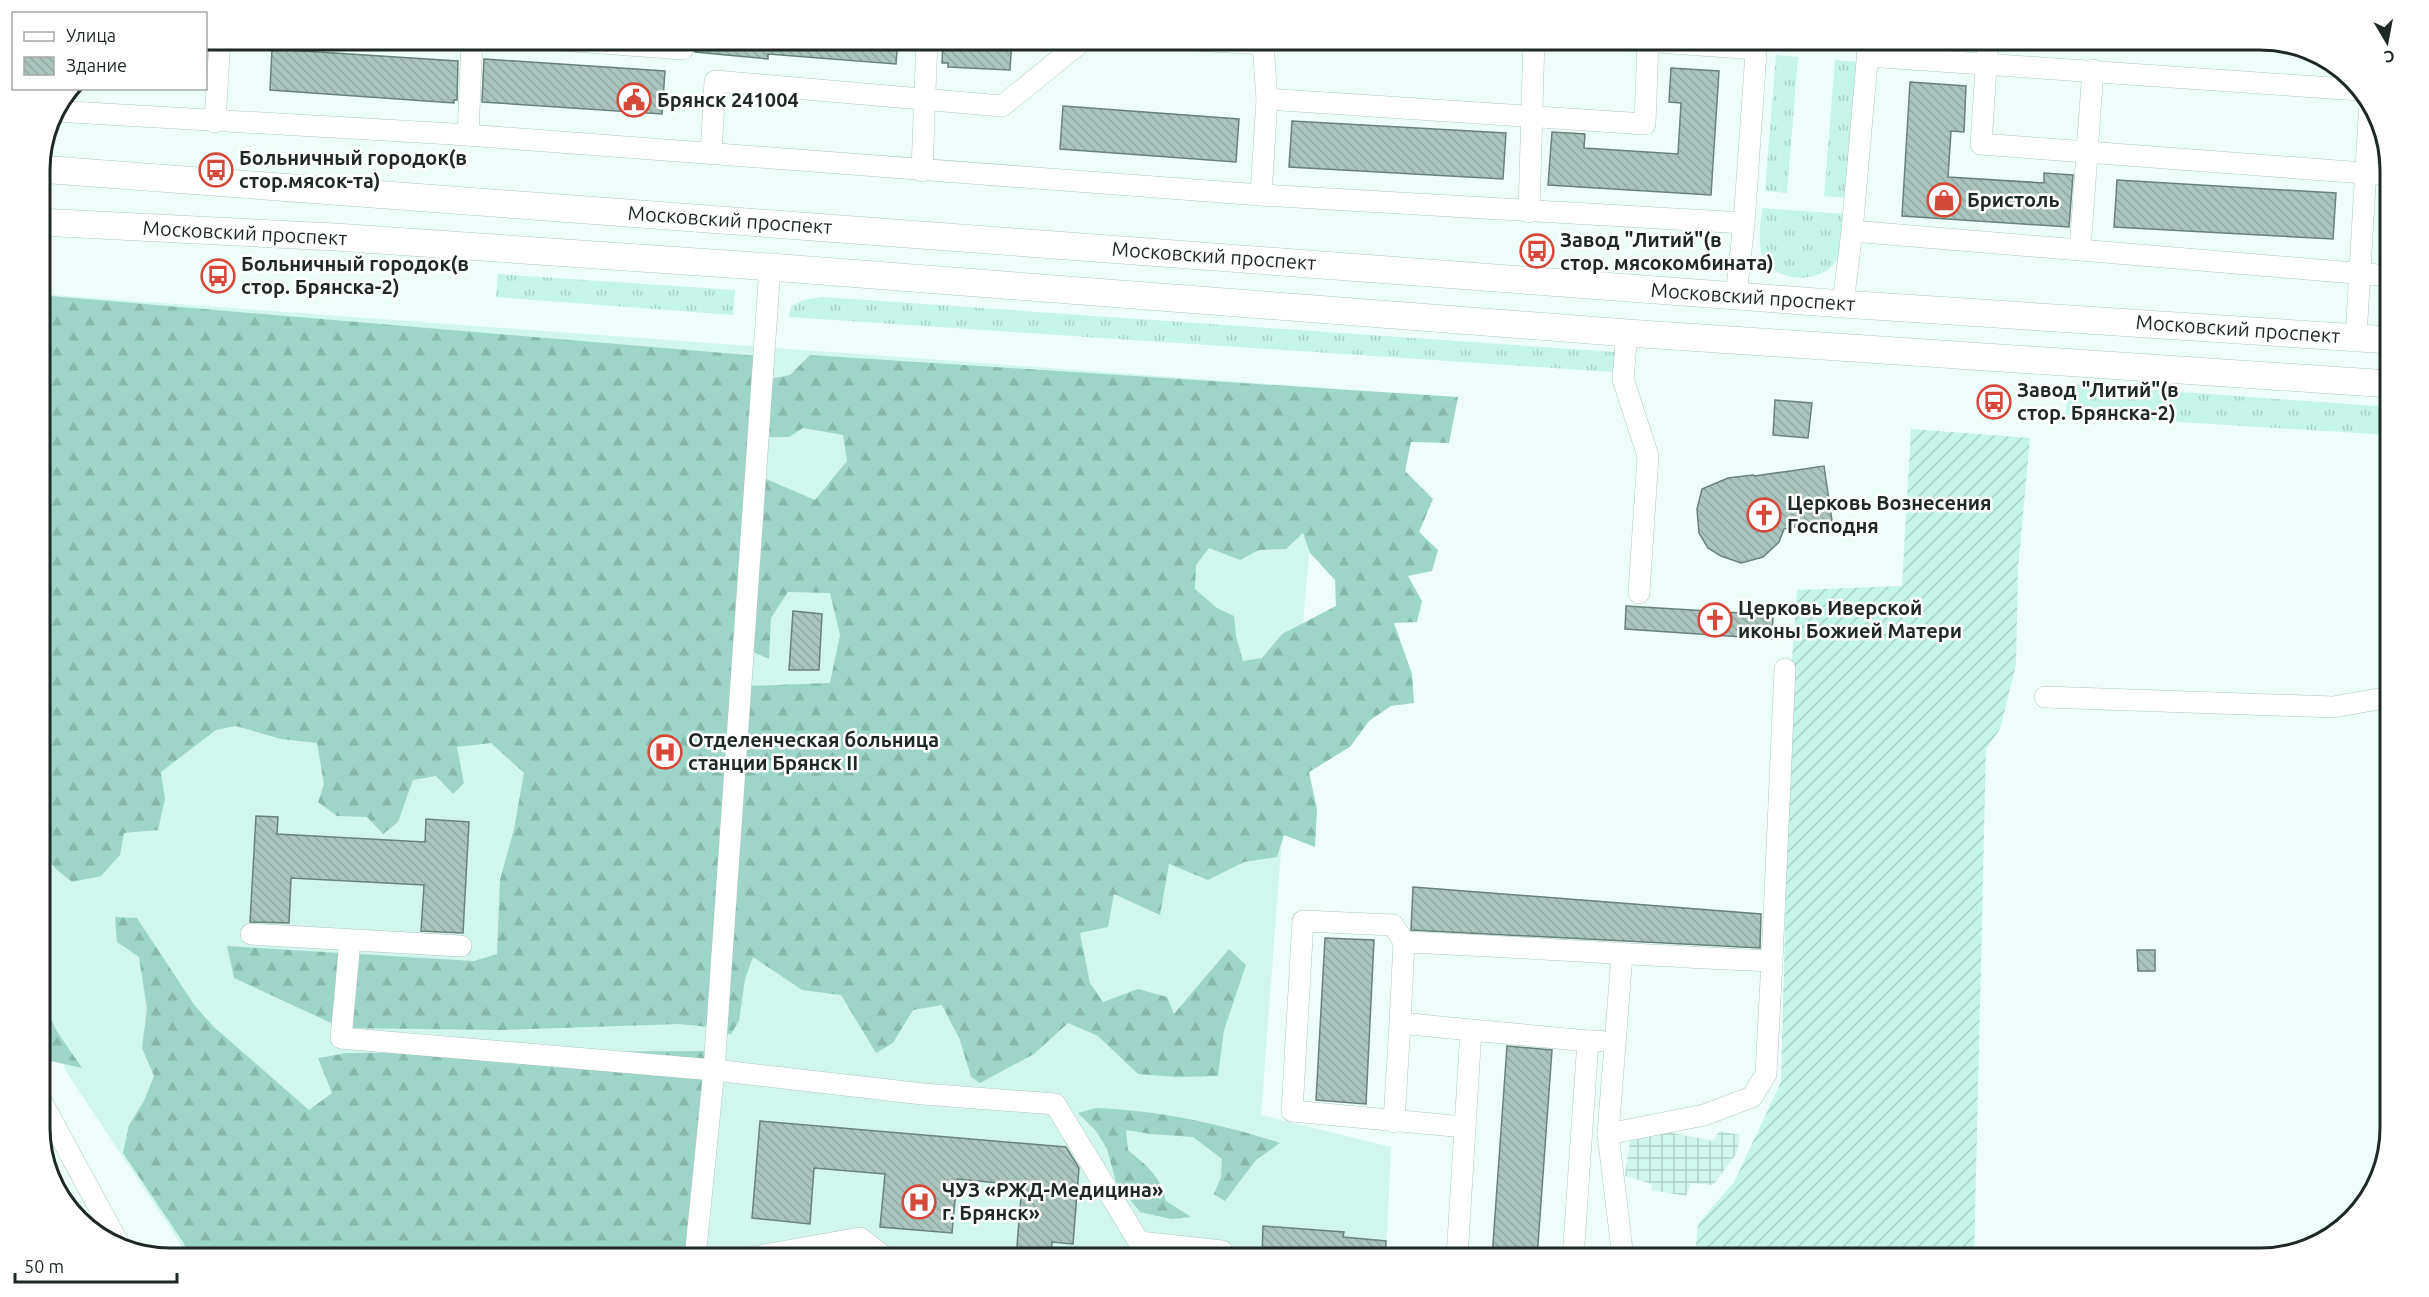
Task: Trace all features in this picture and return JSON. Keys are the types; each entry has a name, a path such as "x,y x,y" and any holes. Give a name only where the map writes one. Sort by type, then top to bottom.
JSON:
{"main road":[{"name":"Московский проспект","path":"50,171 1843,304 2379,339"},
{"name":"Московский проспект","path":"50,223 335,237 770,267 1627,333 2379,383"},
{"path":"1735,339 1736,296"},
{"path":"1841,348 1843,304"}],"street":[{"path":"215,122 219,50"},
{"path":"468,135 472,50"},
{"path":"922,171 926,50"},
{"path":"711,154 715,81 1002,106 1071,50"},
{"path":"1261,195 1267,99 1263,50"},
{"path":"1529,212 1534,50"},
{"path":"1267,99 1645,124 1648,50"},
{"path":"1736,296 1744,223 1756,50"},
{"path":"1843,304 1852,231 1868,50"},
{"path":"1890,50 1986,63 2349,89"},
{"path":"1987,50 1981,144 2379,174"},
{"path":"2080,250 2093,70"},
{"path":"65,112 468,135 1261,195 1744,223"},
{"path":"2356,337 2369,120"},
{"path":"1852,231 2379,275"},
{"path":"696,1248 714,1070 770,267"},
{"path":"1627,333 1623,379 1648,456 1639,592"},
{"path":"1608,1134 1704,1115 1752,1098 1766,1074 1785,669"},
{"path":"2045,697 2333,707 2380,699"},
{"path":"1394,1122 1404,942 1393,925 1303,921 1292,1111 1394,1122 1465,1127"},
{"path":"251,933 350,941 461,946"},
{"path":"350,941 341,1038 714,1070 923,1094 1055,1104 1139,1242 1194,1248"},
{"path":"1404,942 1772,961"},
{"path":"1622,955 1608,1134 1622,1248"},
{"path":"1400,1023 1616,1042"},
{"path":"1458,1248 1471,1030"},
{"path":"1574,1248 1588,1041"},
{"path":"50,1117 113,1233"},
{"path":"804,1248 860,1238 873,1248"}],"shaded area":[{"name":"Отделенческая больница станции Брянск II","path":"50,295 1324,388 1283,825 1261,1115 1391,1147 1386,1248 182,1248 67,1073 50,1036"},
{"path":"1658,1130 1713,1141 1719,1131 1740,1135 1737,1153 1713,1185 1691,1183 1686,1196 1651,1190 1652,1184 1625,1176 1631,1134 1655,1137"}],"green space":[{"path":"1776,55 1798,57 1787,193 1765,191"},
{"path":"1835,60 1857,62 1846,198 1824,196"},
{"path":"1762,208 1845,214 1841,251 1832,266 1823,272 1800,278 1777,272 1768,265 1762,255 1760,244"},
{"path":"498,274 735,290 733,315 496,297"},
{"path":"50,296 759,356 708,1027 679,1024 501,1030 342,1028 234,978 227,946 474,961 497,954 500,880 514,829 524,773 491,743 457,747 464,783 453,794 436,776 413,780 398,822 383,834 367,817 337,816 318,802 324,784 317,743 281,739 236,726 216,730 161,772 165,799 158,830 124,833 120,855 101,876 72,882 50,862"},
{"path":"822,297 1615,352 1613,372 789,317 791,306 804,300"},
{"path":"810,355 1458,397 1449,443 1411,442 1405,471 1433,499 1419,532 1438,550 1432,571 1408,576 1422,601 1417,622 1394,623 1412,674 1414,703 1391,706 1369,721 1350,747 1309,772 1317,810 1315,847 1284,835 1277,857 1244,862 1208,880 1169,864 1160,915 1114,894 1108,927 1080,933 1090,983 1103,1002 1138,989 1167,997 1174,1014 1229,949 1246,965 1224,1030 1218,1076 1176,1077 1138,1074 1098,1036 1068,1023 1034,1054 980,1083 971,1077 960,1040 942,1005 913,1010 893,1043 876,1053 841,995 802,990 753,957 745,979 739,1021 731,1034 722,1033 748,686 830,683 840,635 830,593 788,592 771,618 769,659 751,651 764,478 815,500 847,461 843,435 803,428 789,437 767,437 771,379 790,375","holes":["1303,533 1310,553 1335,580 1336,606 1282,634 1262,658 1243,661 1236,636 1234,616 1217,608 1195,589 1196,565 1209,548 1240,560 1259,550 1286,549"]},
{"path":"2070,384 2379,406 2379,434 2065,415"},
{"path":"1911,429 2030,438 2018,568 2016,665 2000,729 1986,749 1974,1248 1696,1248 1698,1224 1734,1182 1781,1082 1792,660 1797,590 1902,586"},
{"path":"115,917 137,918 195,1006 214,1027 309,1110 332,1093 318,1058 347,1053 708,1051 688,1248 186,1248 123,1153 129,1125 144,1101 154,1076 142,1048 147,1009 139,957 117,942"},
{"path":"50,1017 56,1030 82,1068 50,1061"},
{"path":"1096,1108 1189,1119 1280,1143 1256,1160 1225,1201 1214,1194 1221,1177 1222,1159 1193,1137 1126,1130 1128,1150 1147,1166 1156,1178 1166,1201 1191,1217 1171,1219 1140,1212 1116,1182 1107,1149 1096,1131 1078,1113"}],"building":[{"path":"272,50 458,61 457,100 454,100 454,103 270,90"},
{"path":"695,50 897,50 896,64 768,54 768,59 695,52"},
{"path":"943,50 1011,50 1010,70 948,67 948,63 942,63"},
{"path":"484,59 665,71 662,114 482,102"},
{"path":"1671,68 1719,71 1711,195 1548,185 1552,132 1585,134 1584,148 1678,154 1681,103 1669,102"},
{"path":"1910,82 1966,86 1964,132 1951,131 1948,177 2044,183 2044,173 2073,175 2069,227 1902,216"},
{"path":"1063,106 1239,119 1236,162 1060,149"},
{"path":"1292,121 1506,133 1503,179 1289,167"},
{"path":"2117,180 2336,193 2333,239 2114,227"},
{"path":"1775,400 1812,403 1808,438 1773,435"},
{"name":"Церковь Вознесения Господня","path":"1824,466 1832,521 1784,529 1779,542 1763,557 1741,563 1721,556 1708,548 1699,533 1697,509 1702,489 1728,478"},
{"path":"1626,606 1773,615 1772,639 1625,629"},
{"path":"793,611 822,614 819,670 789,670"},
{"path":"256,816 278,817 277,834 425,842 426,819 469,822 463,933 421,931 424,885 291,878 289,923 250,922"},
{"path":"1413,887 1761,914 1760,948 1411,930"},
{"path":"1325,938 1374,940 1366,1104 1316,1100"},
{"path":"2137,950 2155,950 2155,971 2138,971"},
{"path":"1507,1046 1552,1050 1538,1248 1493,1248"},
{"name":"ЧУЗ «РЖД-Медицина» г. Брянск»","path":"760,1121 1066,1147 1079,1168 1073,1244 1052,1242 1052,1248 1017,1248 1022,1185 957,1179 952,1233 880,1227 885,1174 814,1168 810,1224 752,1218"},
{"path":"1263,1226 1344,1232 1343,1237 1386,1241 1386,1248 1262,1248"}],"place":[{"name":"Брянск 241004","path":"634,100"},
{"name":"Больничный городок(в стор.мясок-та)","path":"216,170"},
{"name":"Бристоль","path":"1944,200"},
{"name":"Завод \"Литий\"(в стор. мясокомбината)","path":"1537,251"},
{"name":"Больничный городок(в стор. Брянска-2)","path":"218,276"},
{"name":"Завод \"Литий\"(в стор. Брянска-2)","path":"1994,402"},
{"name":"Церковь Вознесения Господня","path":"1764,515"},
{"name":"Церковь Иверской иконы Божией Матери","path":"1715,620"},
{"name":"Отделенческая больница станции Брянск II","path":"665,752"},
{"name":"ЧУЗ «РЖД-Медицина» г. Брянск»","path":"919,1202"}]}
